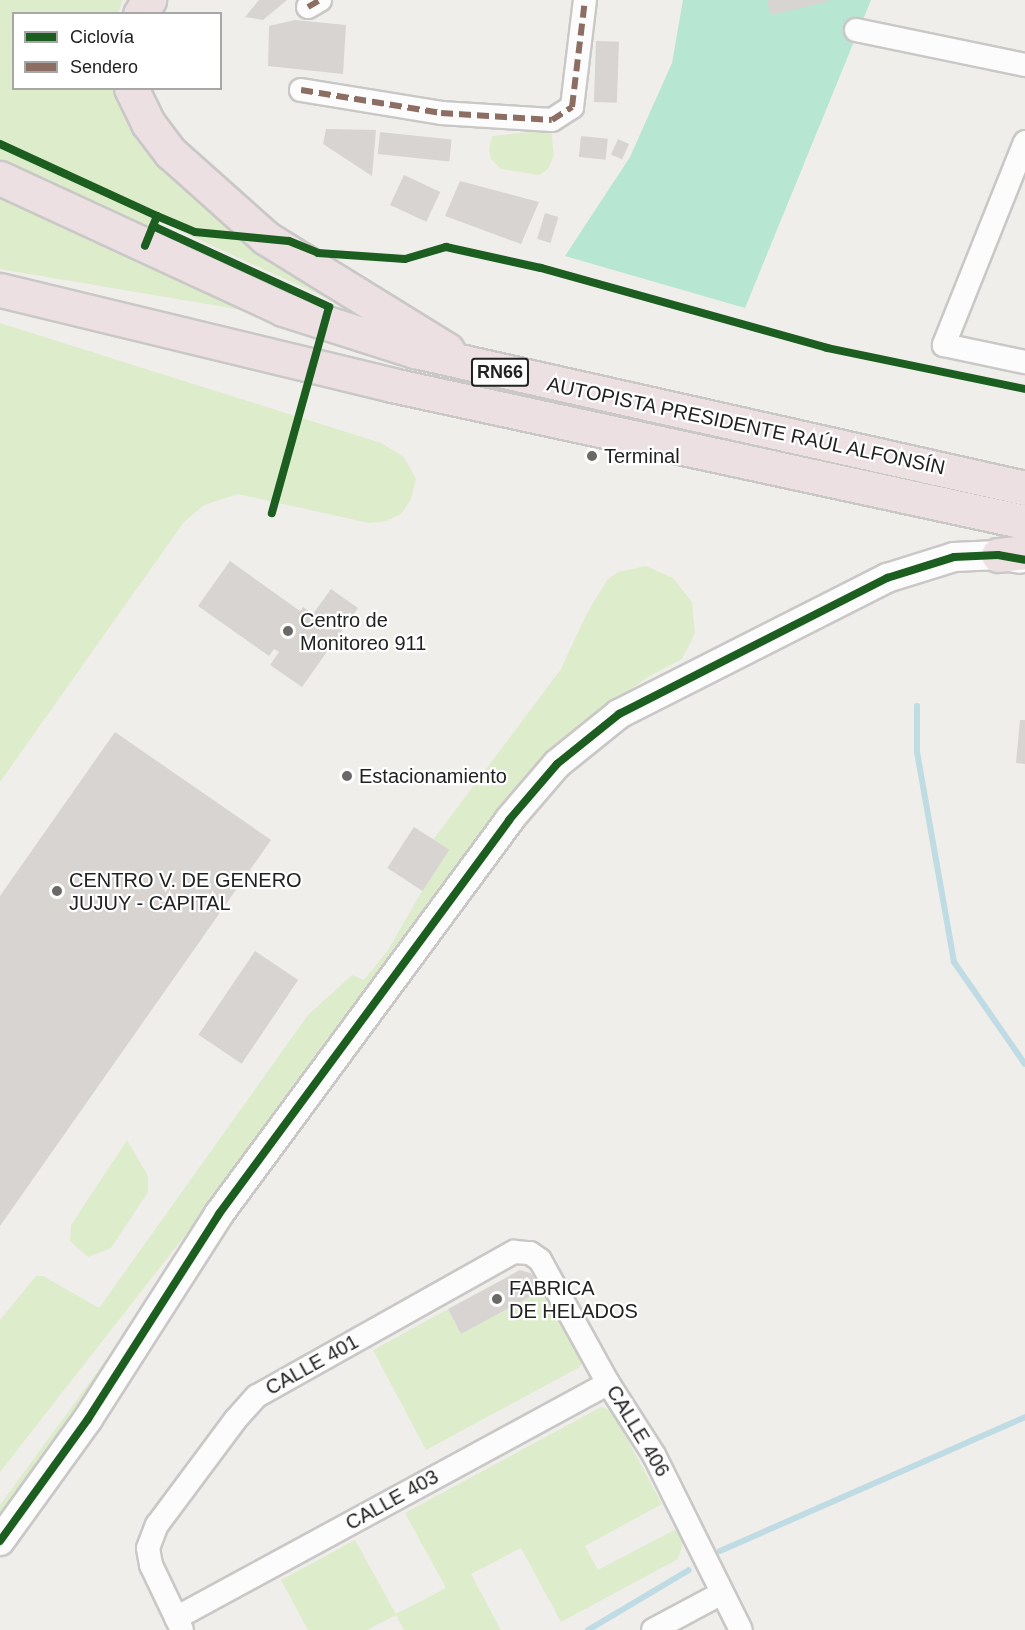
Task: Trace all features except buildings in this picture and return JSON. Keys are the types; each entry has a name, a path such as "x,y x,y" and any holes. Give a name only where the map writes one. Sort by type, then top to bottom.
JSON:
{"highway":[{"path":"132,90 148,123 171,153 266,238 469,364"},
{"name":"AUTOPISTA PRESIDENTE RAÚL ALFONSÍN","path":"0,178 283,309 469,364 1025,488"},
{"name":"AUTOPISTA PRESIDENTE RAÚL ALFONSÍN","path":"0,290 392,385 1025,522"},
{"path":"949,471 1025,473"}],"street":[{"path":"301,90 441,113 552,120 572,107 585,0"},
{"path":"856,30 1025,65"},
{"path":"1025,142 944,345 1025,362"},
{"path":"0,1541 88,1419 219,1214 509,820 557,764 619,714 848,596 921,565 954,557 1016,556"},
{"name":"CALLE 406","path":"514,1252 530,1253 540,1260 608,1383 690,1521 720,1594 741,1630"},
{"name":"CALLE 401","path":"179,1624 150,1565 148,1548 157,1525 257,1396 514,1252"},
{"name":"CALLE 403","path":"179,1624 608,1383"},
{"path":"653,1630 720,1594"}],"green space":[{"path":"0,0 123,0 118,12 12,12 12,90 116,90 124,114 150,152 201,203 275,259 385,325 152,218 147,228 0,160"},
{"path":"683,0 871,0 745,308 565,256 630,157 672,63"},
{"path":"551,130 554,155 548,169 539,175 501,169 491,159 489,149 492,136"},
{"path":"0,191 190,283 242,310 0,269"},
{"path":"0,323 381,443 404,457 416,479 411,499 402,513 387,521 369,523 238,494 204,505 184,522 0,782"},
{"path":"646,566 673,578 692,602 695,633 682,659 648,677 590,718 477,837 212,1201 0,1472 0,1320 36,1276 43,1276 99,1308 308,1015 352,975 364,980 388,950 422,891 433,840 561,669 586,615 607,580 618,572"},
{"path":"127,1140 148,1176 148,1192 111,1248 88,1257 70,1241 71,1225"},
{"path":"546,1288 583,1357 580,1367 426,1450 373,1350 448,1309 461,1334"},
{"path":"108,1357 111,1361 0,1519 0,1505"},
{"path":"601,1407 612,1411 662,1504 585,1546 598,1570 676,1529 683,1543 678,1559 561,1622 521,1548 471,1574 501,1630 404,1630 396,1615 367,1630 308,1630 281,1580 355,1540 396,1614 446,1588 405,1513"}],"waterway":[{"path":"917,706 917,752 954,962 1025,1064"},
{"path":"720,1551 1025,1417"},
{"path":"588,1630 689,1570"}],"marked path":[{"path":"308,7 320,0"},
{"path":"301,90 441,113 552,120 572,107 585,0"}],"cycle path":[{"path":"0,144 157,216 145,246"},
{"path":"157,216 195,232 289,241 318,253 405,259 446,247 541,268 827,348 1025,389"},
{"path":"153,226 329,307 272,513"},
{"path":"0,1541 88,1419 219,1214 509,820 557,764 619,714 887,578 954,557 998,555 1025,560"}],"place":[{"name":"Terminal","path":"592,456"},
{"name":"Centro de Monitoreo 911","path":"288,631"},
{"name":"Estacionamiento","path":"347,776"},
{"name":"CENTRO V. DE GENERO JUJUY - CAPITAL","path":"57,891"},
{"name":"FABRICA DE HELADOS","path":"497,1299"}]}
